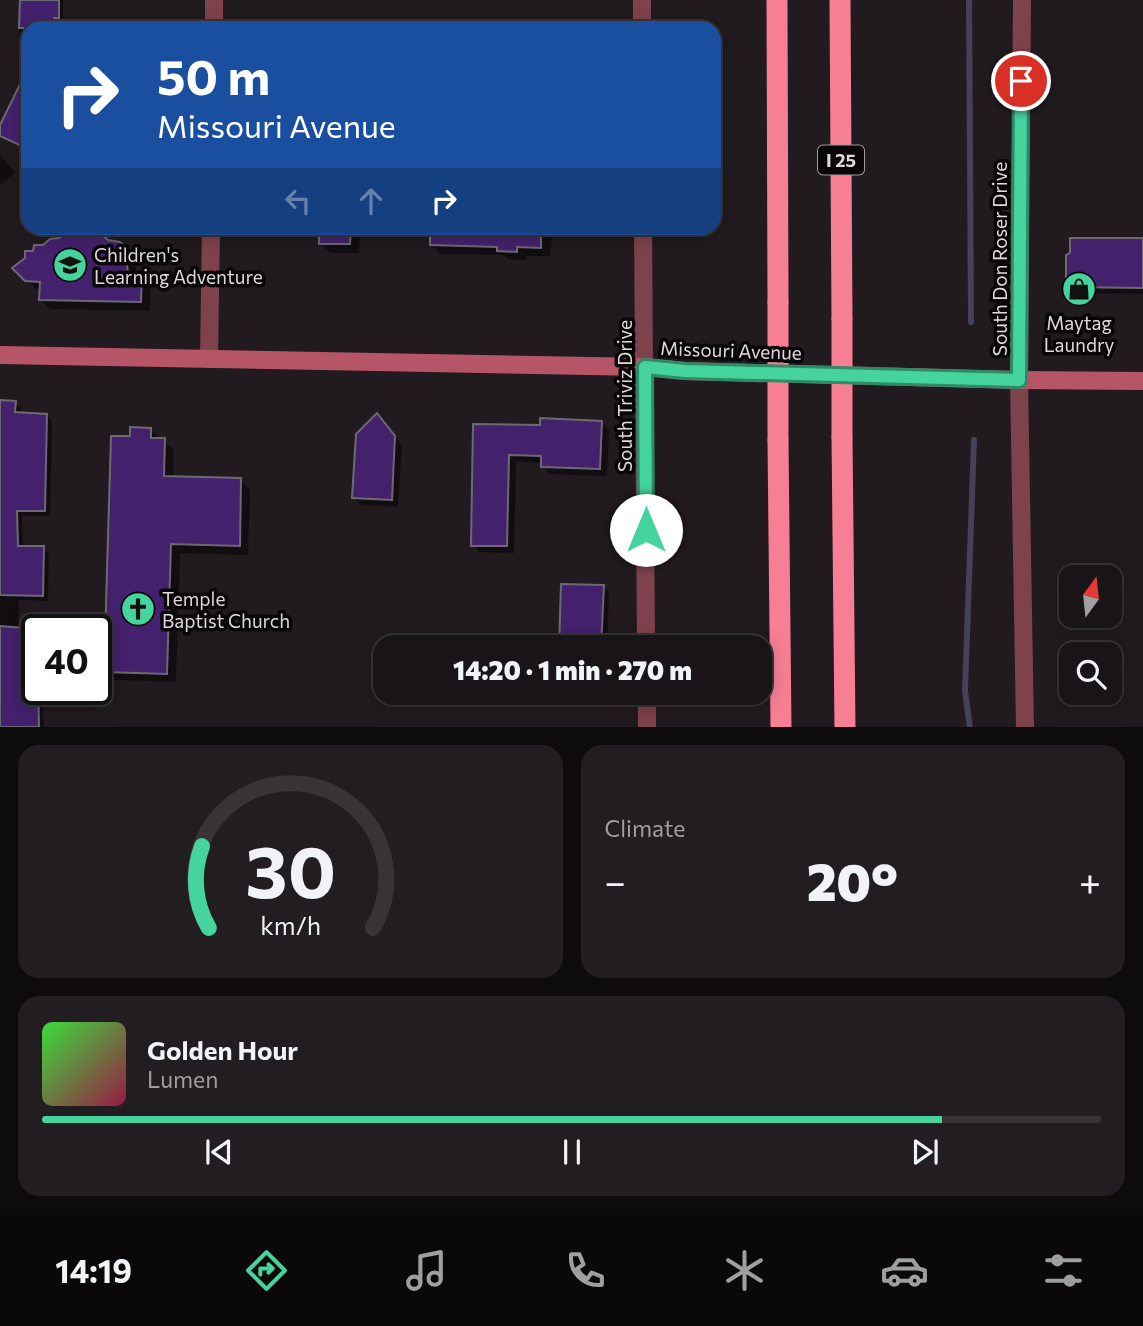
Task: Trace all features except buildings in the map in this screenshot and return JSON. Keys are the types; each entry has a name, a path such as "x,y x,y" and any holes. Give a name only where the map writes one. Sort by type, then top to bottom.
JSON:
{"highway":[{"path":"777,0 781,727"},
{"name":"I 25","path":"840,0 845,727"}],"main road":[{"name":"Missouri Avenue","path":"0,355 645,367 685,371 1143,381"}],"street":[{"path":"214,21 215,0"},
{"path":"642,0 642,21"},
{"name":"South Don Roser Drive","path":"1022,0 1019,380 1025,727"},
{"path":"209,359 211,235"},
{"name":"South Triviz Drive","path":"643,235 646,635"},
{"path":"647,705 647,727"}],"waterway":[{"path":"969,0 971,322"},
{"path":"970,727 965,691 974,440"}],"place":[{"name":"Children's Learning Adventure","path":"70,265"},
{"name":"Maytag Laundry","path":"1079,289"},
{"name":"Temple Baptist Church","path":"138,609"}],"route":[{"path":"646,530 645,367 685,371 1019,380 1021,81"}]}
